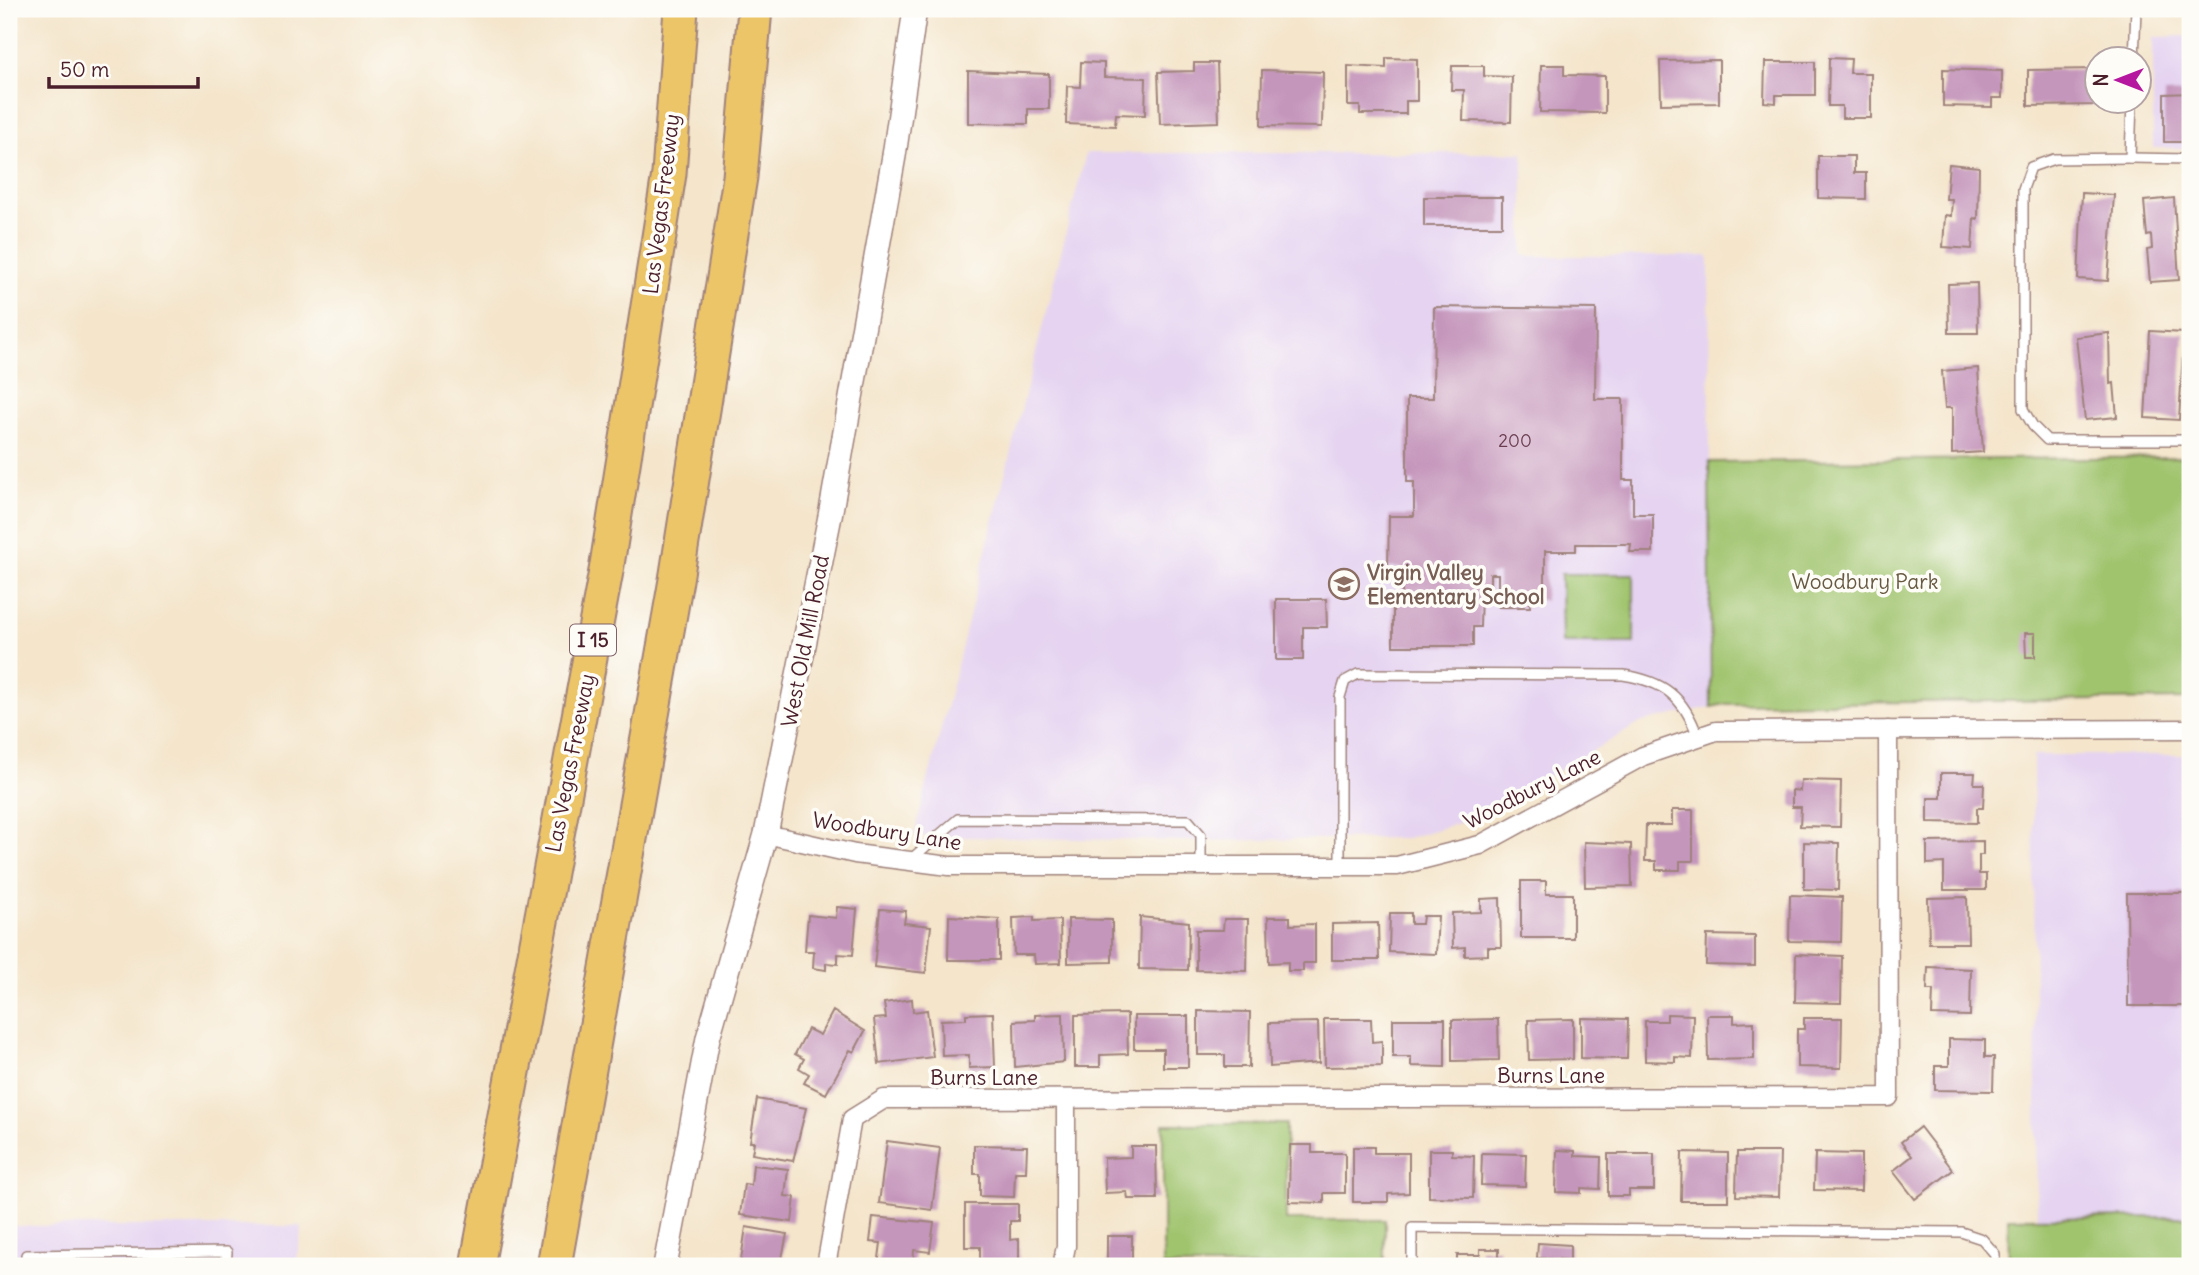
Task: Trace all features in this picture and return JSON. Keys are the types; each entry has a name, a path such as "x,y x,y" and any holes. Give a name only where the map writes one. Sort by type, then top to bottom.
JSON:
{"highway":[{"name":"Las Vegas Freeway","path":"477,1266 606,571 669,174 681,9"},
{"path":"554,1266 681,553 740,177 755,9"}],"street":[{"name":"West Old Mill Road","path":"665,1266 708,1038 766,834 862,340 909,65 915,9"},
{"name":"Woodbury Lane","path":"766,834 855,854 949,866 1397,866 1480,845 1643,756 1716,731 2190,729"},
{"name":"Burns Lane","path":"826,1266 852,1119 884,1099 1889,1097 1888,730"},
{"path":"1062,1266 1066,1246 1066,1100"}],"lane":[{"path":"2135,46 2136,9"},
{"path":"2130,158 2132,116"},
{"path":"2190,159 2054,159 2031,167 2023,189 2023,409 2047,440 2190,440"},
{"path":"1340,866 1340,697 1345,681 1359,674 1623,675 1648,679 1679,699 1690,715 1698,737"},
{"path":"908,861 958,819 1188,820 1201,835 1201,866"},
{"path":"1412,1266 1412,1228 1961,1232 1982,1239 1995,1254 1995,1266"},
{"path":"26,1266 26,1255 227,1252 226,1266"}],"shaded area":[{"path":"2190,36 2190,148 2153,148 2153,37"},
{"name":"Virgin Valley Elementary School","path":"1086,153 1523,153 1523,256 1709,256 1711,707 1642,722 1479,817 1407,838 1184,841 914,836"},
{"path":"2033,755 2190,755 2190,1217 2037,1217"},
{"path":"9,1226 302,1226 296,1266 9,1266"}],"green space":[{"name":"Woodbury Park","path":"2190,457 2190,699 1726,704 1711,707 1709,462"},
{"path":"1561,574 1634,574 1634,643 1562,643"},
{"path":"1163,1124 1286,1124 1286,1220 1385,1220 1385,1266 1163,1266"},
{"path":"2190,1217 2190,1266 2009,1266 2008,1218"}],"building":[{"path":"1386,58 1417,59 1417,101 1406,101 1406,114 1360,114 1360,106 1348,106 1348,66 1386,68"},
{"path":"1829,58 1851,59 1850,73 1871,73 1871,118 1842,118 1842,106 1828,106"},
{"path":"1719,60 1719,103 1661,104 1660,61"},
{"path":"1081,62 1104,63 1104,77 1146,78 1145,115 1116,114 1115,126 1066,124 1067,86 1080,87"},
{"path":"1765,62 1815,62 1815,95 1776,95 1776,103 1764,102"},
{"path":"1194,63 1217,63 1219,122 1160,124 1158,72 1194,71"},
{"path":"1541,65 1564,65 1564,75 1605,76 1605,113 1540,112"},
{"path":"1452,66 1484,66 1484,76 1512,77 1511,122 1463,121 1464,90 1451,90"},
{"path":"1943,69 2002,71 2002,98 1992,98 1992,107 1943,106"},
{"path":"2084,69 2084,105 2028,106 2028,70"},
{"path":"1262,70 1323,72 1322,127 1261,126"},
{"path":"968,71 1049,74 1049,109 1028,109 1028,124 968,123"},
{"path":"2190,93 2190,142 2164,142 2164,94"},
{"path":"1818,156 1854,156 1854,173 1866,173 1866,199 1818,198"},
{"path":"1949,164 1979,167 1978,219 1974,218 1972,249 1943,247 1945,215 1951,216 1952,199 1946,199"},
{"path":"2082,193 2114,195 2108,281 2078,279"},
{"path":"1424,197 1502,197 1502,226 1424,226"},
{"path":"2174,198 2179,280 2150,282 2147,250 2152,249 2151,235 2147,236 2144,201"},
{"path":"1977,283 1978,333 1949,333 1948,284"},
{"path":"1434,307 1596,309 1595,399 1623,399 1623,480 1633,480 1633,514 1653,514 1653,552 1630,552 1631,544 1576,544 1576,551 1545,551 1545,600 1530,600 1530,607 1498,607 1498,574 1490,574 1490,593 1481,593 1480,627 1473,627 1473,646 1393,646 1393,602 1402,602 1402,568 1388,568 1389,516 1414,516 1414,482 1407,482 1407,398 1433,398"},
{"path":"2150,331 2184,333 2179,420 2145,418"},
{"path":"2109,333 2110,384 2114,383 2117,417 2085,420 2076,337"},
{"path":"1978,368 1983,452 1952,454 1952,408 1945,408 1942,371"},
{"path":"1276,599 1326,599 1327,627 1303,627 1303,660 1276,660"},
{"path":"2025,633 2035,633 2035,657 2026,657"},
{"path":"1941,773 1975,773 1974,784 1984,784 1983,808 1977,808 1977,823 1928,822 1928,798 1941,798"},
{"path":"1801,780 1841,781 1840,827 1800,826 1801,807 1792,807 1792,790 1800,791"},
{"path":"1672,810 1693,810 1693,861 1680,861 1680,870 1656,870 1656,861 1645,861 1646,825 1672,825"},
{"path":"1983,841 1983,855 1979,855 1979,874 1986,874 1986,890 1944,890 1944,863 1927,864 1927,842"},
{"path":"1584,842 1631,844 1632,886 1585,887"},
{"path":"1804,842 1839,843 1838,890 1804,889"},
{"path":"1521,881 1546,881 1546,894 1573,894 1573,938 1521,938"},
{"path":"2127,893 2190,893 2190,1006 2128,1006"},
{"path":"1790,895 1842,897 1841,942 1789,941"},
{"path":"1967,897 1968,943 1929,943 1928,898"},
{"path":"1500,898 1501,947 1488,947 1488,955 1465,956 1465,947 1453,948 1452,913 1481,912 1481,899"},
{"path":"837,907 857,909 853,955 838,954 838,964 826,963 826,970 813,968 814,951 805,951 808,915 836,918"},
{"path":"880,909 906,911 904,923 931,926 926,973 874,967"},
{"path":"1390,913 1411,913 1411,924 1422,924 1423,916 1438,916 1436,954 1389,952"},
{"path":"949,916 999,919 999,960 948,960"},
{"path":"1034,917 1034,921 1060,920 1061,963 1035,964 1034,955 1014,955 1013,918"},
{"path":"1140,917 1189,922 1188,970 1139,969"},
{"path":"1268,917 1290,917 1290,925 1315,924 1315,963 1303,963 1303,971 1288,971 1288,962 1269,963"},
{"path":"1068,919 1112,920 1112,962 1068,963"},
{"path":"1224,919 1248,919 1247,971 1196,970 1196,930 1223,930"},
{"path":"1378,923 1379,960 1332,960 1332,924"},
{"path":"1707,935 1755,936 1755,966 1706,965"},
{"path":"1796,954 1842,956 1841,1003 1795,1002"},
{"path":"1928,967 1971,969 1970,1016 1932,1015 1933,990 1927,990"},
{"path":"912,999 913,1012 927,1010 933,1057 879,1064 874,1019 886,1018 884,1003"},
{"path":"833,1011 865,1031 854,1052 850,1050 826,1094 804,1083 809,1074 799,1068 804,1059 795,1054 808,1029 820,1035"},
{"path":"1198,1011 1250,1012 1249,1067 1225,1067 1225,1055 1198,1055"},
{"path":"993,1013 995,1067 969,1068 969,1055 942,1056 941,1020 966,1019 966,1014"},
{"path":"1063,1014 1064,1062 1015,1067 1014,1021 1035,1020 1035,1015"},
{"path":"1127,1014 1128,1054 1100,1055 1100,1067 1075,1067 1075,1015"},
{"path":"1667,1014 1693,1015 1692,1058 1675,1057 1675,1062 1645,1061 1645,1021 1667,1021"},
{"path":"1707,1015 1734,1015 1734,1023 1754,1022 1754,1059 1708,1060"},
{"path":"1134,1016 1188,1016 1188,1067 1163,1067 1163,1049 1134,1049"},
{"path":"1581,1018 1628,1019 1627,1059 1581,1058"},
{"path":"1804,1018 1842,1018 1841,1068 1797,1067 1797,1029 1804,1029"},
{"path":"1324,1019 1371,1019 1372,1042 1382,1041 1382,1066 1325,1067"},
{"path":"1393,1019 1445,1019 1445,1067 1411,1066 1411,1057 1393,1057"},
{"path":"1498,1019 1499,1060 1452,1061 1452,1020"},
{"path":"1573,1019 1573,1059 1529,1060 1528,1020"},
{"path":"1318,1022 1319,1063 1270,1067 1269,1023"},
{"path":"1949,1039 1985,1040 1985,1057 1994,1057 1993,1091 1935,1090 1935,1066 1949,1066"},
{"path":"757,1099 806,1108 793,1161 752,1154 754,1142 750,1142"},
{"path":"1920,1127 1953,1170 1915,1199 1893,1171 1912,1156 1901,1142"},
{"path":"887,1141 940,1148 932,1210 879,1203"},
{"path":"974,1145 1027,1146 1026,1172 1015,1172 1014,1197 980,1196 980,1174 974,1174"},
{"path":"1290,1145 1312,1145 1312,1153 1345,1153 1345,1193 1324,1193 1324,1203 1289,1202"},
{"path":"1131,1146 1156,1146 1157,1199 1128,1199 1127,1192 1105,1193 1104,1158 1131,1157"},
{"path":"1353,1147 1374,1147 1374,1153 1409,1153 1409,1193 1388,1194 1388,1202 1353,1202"},
{"path":"1429,1150 1452,1150 1452,1155 1474,1156 1473,1198 1429,1197"},
{"path":"1557,1150 1575,1151 1575,1156 1601,1157 1600,1189 1581,1188 1581,1193 1556,1192"},
{"path":"1682,1152 1728,1153 1728,1201 1681,1201"},
{"path":"1737,1152 1780,1152 1779,1197 1736,1196"},
{"path":"1482,1153 1526,1154 1525,1186 1481,1185"},
{"path":"1815,1153 1861,1154 1861,1191 1814,1190"},
{"path":"1608,1154 1654,1154 1654,1190 1629,1190 1629,1196 1608,1196"},
{"path":"753,1165 788,1169 785,1196 795,1197 792,1222 740,1215 744,1184 751,1185"},
{"path":"965,1204 1018,1204 1018,1221 1010,1221 1010,1240 1019,1239 1019,1266 980,1266 980,1247 965,1247"},
{"path":"873,1217 934,1223 930,1252 914,1250 913,1266 878,1266 881,1243 870,1242"},
{"path":"746,1227 787,1234 782,1258 786,1259 785,1266 740,1266"},
{"path":"1107,1236 1132,1236 1132,1265 1107,1266"},
{"path":"1538,1243 1570,1245 1570,1260 1537,1258"},
{"path":"1480,1249 1499,1249 1499,1266 1457,1266 1457,1255 1480,1255"},
{"path":"191,1261 191,1266 164,1266 163,1262"}],"place":[{"name":"Virgin Valley Elementary School","path":"1344,584"}]}
